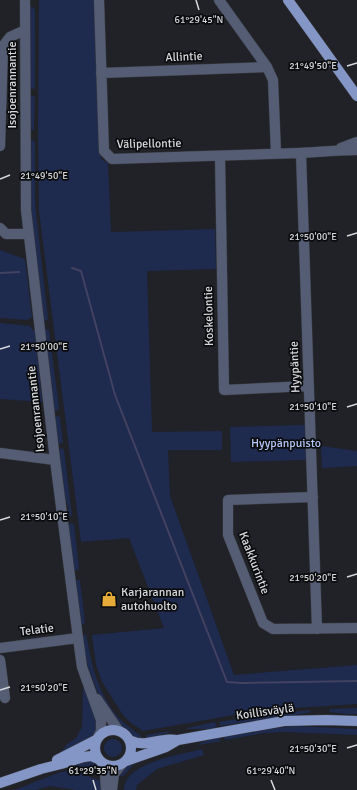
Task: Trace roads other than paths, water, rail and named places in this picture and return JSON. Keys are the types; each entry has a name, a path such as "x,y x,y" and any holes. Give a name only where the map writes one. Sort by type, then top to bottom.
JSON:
{"main road":[{"path":"288,0 357,96"},
{"name":"Koillisväylä","path":"129,740 144,744 165,740 178,740 284,721 326,720 357,722"},
{"path":"2,782 84,757 91,756 110,766 124,763 130,753 131,748 129,740 119,731 107,731 41,769"},
{"path":"97,738 94,749 99,760"},
{"name":"Koillisväylä","path":"124,763 166,747 178,740"}],"street":[{"name":"Isojoenrannantie","path":"25,0 25,180 28,234 82,667 101,720 101,730 97,738"},
{"name":"Välipellontie","path":"99,0 104,151 112,159 357,150"},
{"path":"219,0 268,67 273,80 276,153"},
{"path":"0,146 3,46 10,37 25,30"},
{"name":"Allintie","path":"101,73 268,67"},
{"name":"Välipellontie","path":"337,150 357,142"},
{"name":"Hyypäntie","path":"301,153 317,629"},
{"name":"Koskelontie","path":"220,156 224,390 309,386"},
{"path":"0,228 6,234 28,234"},
{"path":"0,453 55,460"},
{"name":"Kaakkurintie","path":"313,497 228,500 228,535 263,623 273,630 357,628"},
{"name":"Telatie","path":"0,648 78,638"},
{"path":"0,660 5,698"},
{"name":"Isojoenrannantie","path":"92,693 119,731"},
{"path":"99,760 106,773 106,790"},
{"path":"112,790 114,774 124,763"}],"waterway":[{"path":"72,268 81,271 115,395 227,682 357,681"},
{"path":"0,273 19,272"}],"place":[{"name":"Karjarannan autohuolto","path":"109,599"}],"park label":[{"name":"Hyypänpuisto","path":"286,443"}]}
